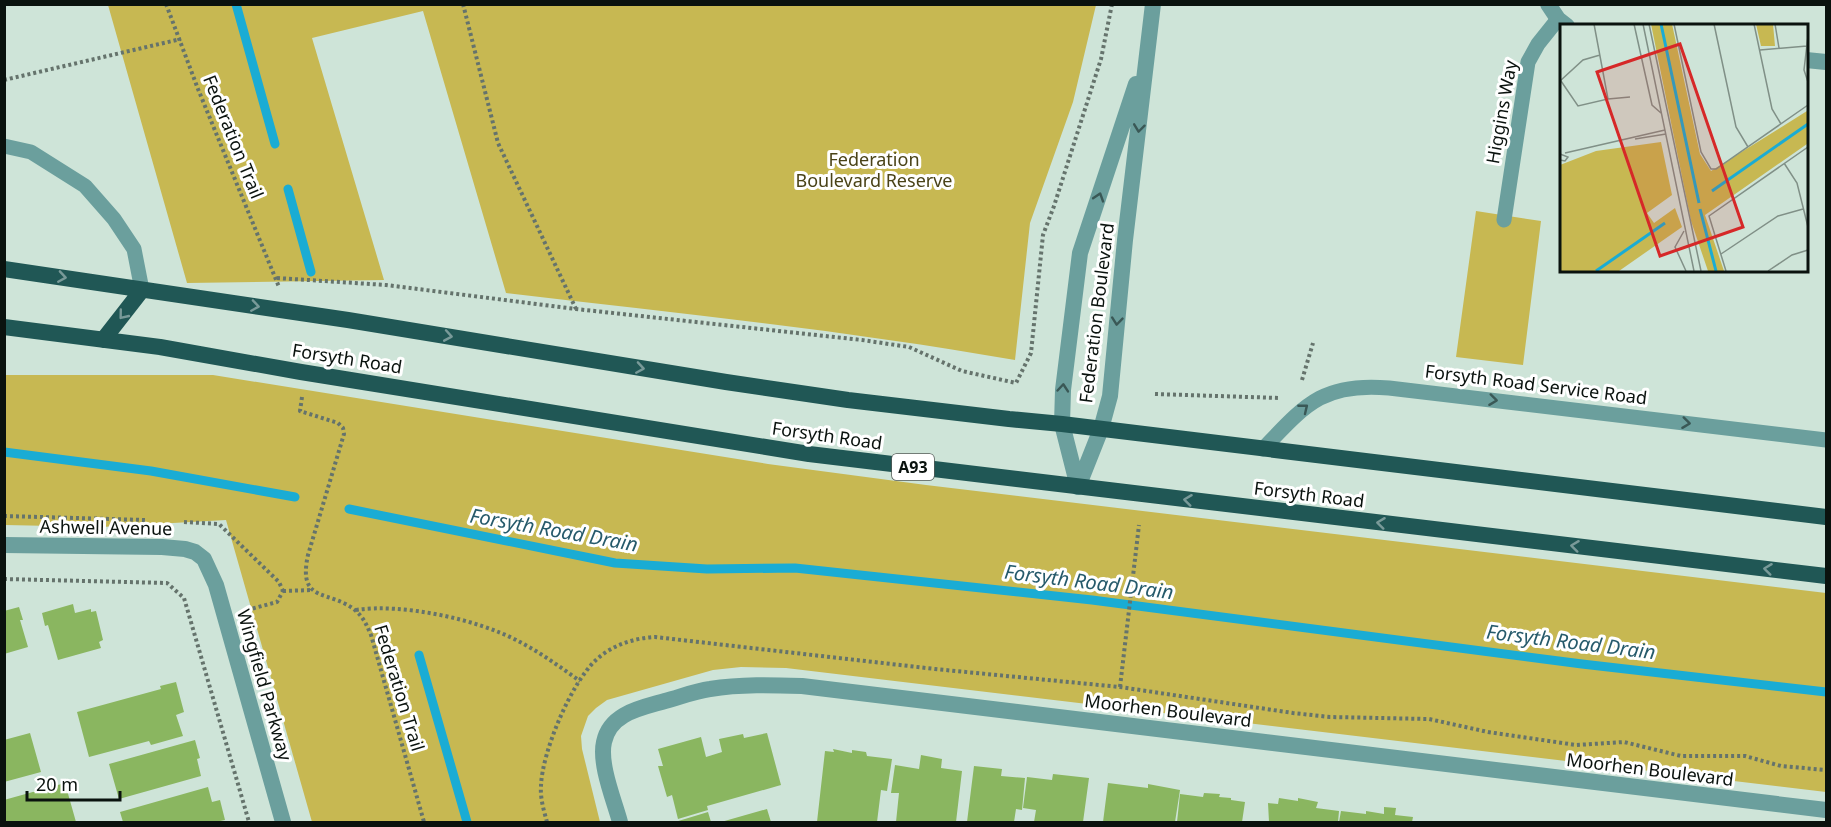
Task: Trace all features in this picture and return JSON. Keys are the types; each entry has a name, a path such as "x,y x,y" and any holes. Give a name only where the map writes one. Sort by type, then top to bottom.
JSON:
{"highway":[{"name":"Forsyth Road","path":"4,269 348,320 837,398 1827,517"},
{"path":"103,340 142,290"},
{"name":"Forsyth Road","path":"4,327 160,347 809,454 1827,576"}],"street":[{"name":"Federation Boulevard","path":"1078,487 1101,429 1110,396 1125,240 1153,4"},
{"name":"Higgins Way","path":"1548,4 1562,22"},
{"name":"Federation Boulevard","path":"1078,487 1062,424 1063,390 1080,254 1148,49"},
{"path":"1807,60 1827,62"},
{"name":"Ashwell Avenue","path":"4,545 162,547 195,552 204,559"},
{"name":"Wingfield Parkway","path":"204,559 216,585 283,822"},
{"name":"Moorhen Boulevard","path":"620,822 603,752 607,732 613,723 636,709 709,689 768,685 802,686 1827,810"}],"lane":[{"name":"Higgins Way","path":"1504,220 1528,62 1538,44 1562,22"},
{"path":"4,146 31,152 86,186 114,219 134,249 142,290"},
{"name":"Forsyth Road Service Road","path":"1263,449 1303,408 1322,396 1357,386 1389,387 1827,440"}],"path":[{"name":"Federation Trail","path":"166,4 198,89 277,278 387,285 576,309"},
{"path":"463,4 498,143 576,309 909,347 962,371 1016,383 1031,353 1043,235 1101,59 1112,4"},
{"path":"4,80 181,39"},
{"path":"1301,386 1313,343"},
{"path":"1155,394 1289,398"},
{"path":"300,411 338,423 343,428 343,441 304,571 306,580 313,590"},
{"path":"1120,687 1139,525"},
{"path":"4,579 167,583 184,598 249,822"},
{"name":"Federation Trail","path":"313,590 355,610 364,620 371,636 424,822"},
{"path":"283,591 313,590"},
{"path":"355,610 387,608 422,612 465,621 496,631 537,652 580,681"}],"green space":[{"name":"Federation Boulevard Reserve","path":"108,4 1096,5 1073,102 1030,223 1015,360 825,331 506,293 423,11 312,38 384,280 187,283"},
{"path":"1476,211 1541,221 1523,365 1456,357"},
{"path":"5,375 213,375 768,464 1826,593 1826,792 786,668 741,667 713,670 607,700 588,716 581,736 582,749 600,822 312,822 226,520 102,527 5,525"}],"building":[{"path":"73,604 75,613 91,609 91,612 96,611 103,640 99,642 101,648 58,660 48,625 45,626 42,613"},
{"path":"19,607 23,620 20,620 28,647 4,654 4,611"},
{"path":"176,682 184,712 176,715 183,736 151,745 149,741 89,757 77,712 161,689 160,686"},
{"path":"30,733 41,772 4,782 4,740"},
{"path":"767,733 781,785 707,806 708,810 678,819 672,795 667,797 658,766 663,766 658,749 701,737 706,757 722,752 719,739 743,734 744,738"},
{"path":"195,740 200,758 197,759 201,776 119,799 109,764"},
{"path":"833,749 852,753 852,750 866,752 867,756 892,759 887,791 881,790 877,822 817,822 825,751 834,752"},
{"path":"921,755 942,759 941,768 962,771 956,822 896,822 899,793 891,793 895,765 919,769"},
{"path":"974,766 1002,769 1001,776 1025,778 1022,810 1016,809 1014,822 967,822"},
{"path":"1053,774 1089,778 1083,822 1034,822 1036,810 1023,808 1027,777 1052,780"},
{"path":"65,783 76,822 4,822 4,800"},
{"path":"1108,783 1148,788 1148,784 1180,790 1175,822 1103,822"},
{"path":"208,787 212,802 220,800 225,820 215,822 123,822 120,812"},
{"path":"1204,793 1220,794 1219,797 1245,802 1242,822 1177,822 1180,794 1203,797"},
{"path":"1279,798 1298,801 1298,798 1318,802 1316,808 1339,811 1338,822 1269,822 1268,803 1278,804"},
{"path":"1384,807 1396,808 1395,815 1413,817 1412,822 1339,822 1341,811 1384,814"},
{"path":"767,809 771,822 721,822"},
{"path":"708,812 711,822 675,822"}],"waterway":[{"path":"236,4 275,144"},
{"path":"288,189 311,272"},
{"name":"Forsyth Road Drain","path":"4,452 151,471 295,497"},
{"name":"Forsyth Road Drain","path":"349,509 615,563 707,569 795,568 1092,600 1582,664 1826,692"},
{"path":"419,655 467,822"}]}
